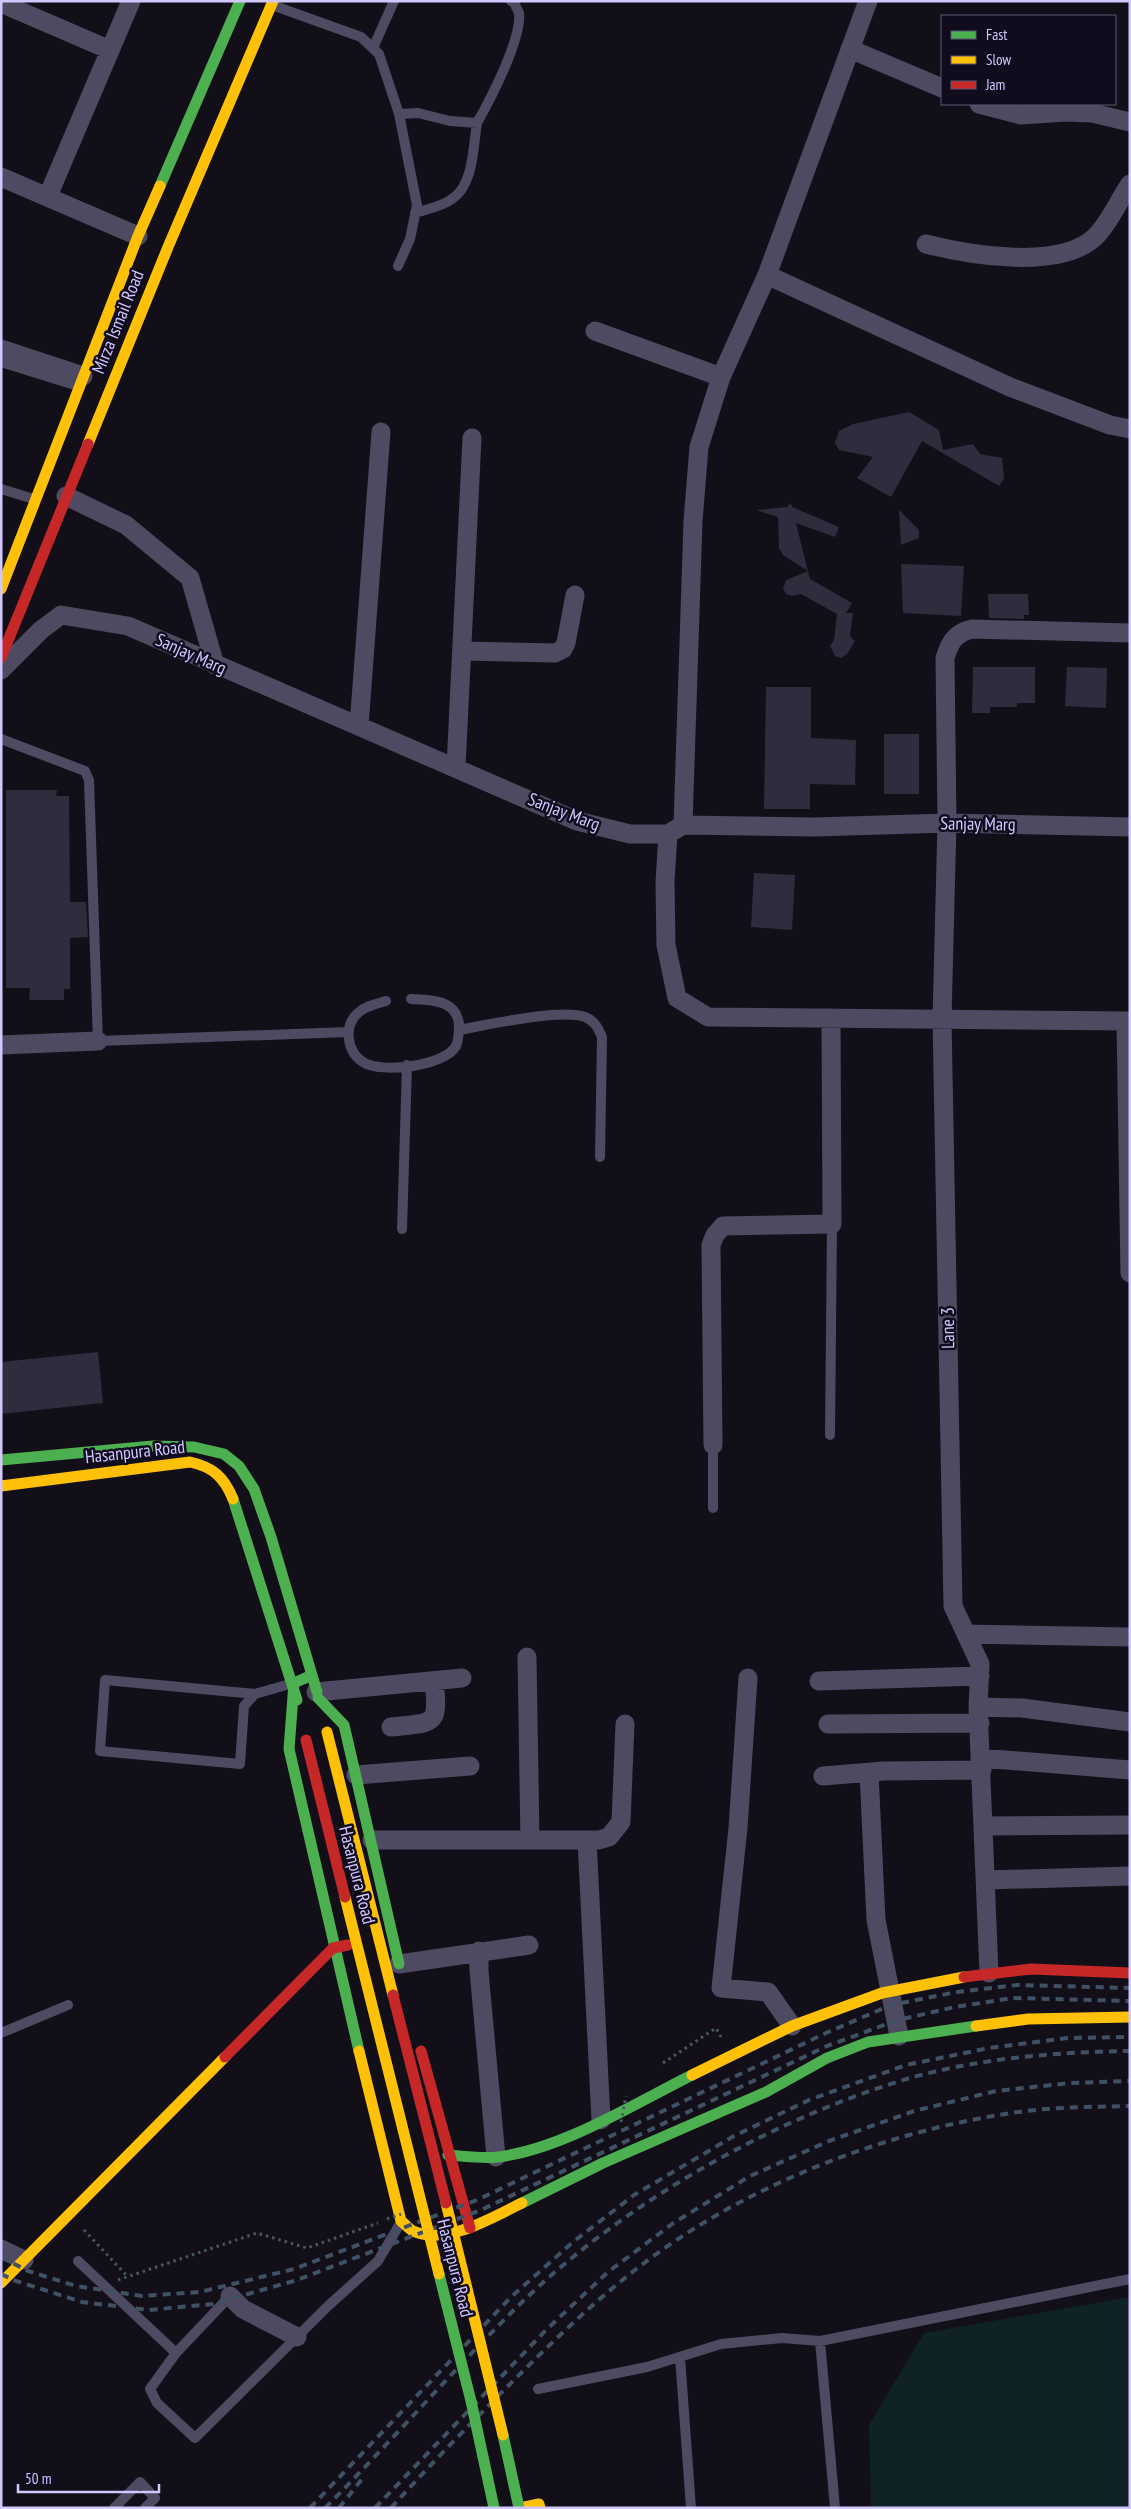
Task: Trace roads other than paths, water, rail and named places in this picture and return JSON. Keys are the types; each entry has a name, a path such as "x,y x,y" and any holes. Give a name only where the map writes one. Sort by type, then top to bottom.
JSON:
{"street":[{"path":"48,196 131,1"},
{"name":"Mirza Ismail Road","path":"1,589 81,382 146,239 240,1"},
{"path":"868,1 767,275 721,377 699,447 675,830 665,882 666,945 677,998 708,1017 1128,1021 1130,1273"},
{"path":"1,2 110,50"},
{"name":"Mirza Ismail Road","path":"1,658 168,247 272,3"},
{"path":"850,49 941,88"},
{"path":"983,105 1021,115 1065,112 1092,113 1130,122"},
{"path":"1,177 168,247"},
{"path":"926,244 964,254 1013,258 1054,254 1080,248 1097,235 1130,184"},
{"path":"767,275 1010,387 1110,425 1130,429"},
{"path":"594,331 721,377"},
{"path":"1,349 81,382"},
{"path":"359,726 380,432"},
{"path":"456,767 472,438"},
{"path":"66,496 126,525 190,578 215,665"},
{"path":"462,652 555,653 563,649 572,618 575,595"},
{"name":"Sanjay Marg","path":"1,670 42,630 61,615 128,626 577,821 630,834 675,830 947,823 1130,827"},
{"name":"Lane 3","path":"988,1973 979,1715 980,1664 953,1606 942,1019 947,823 945,658 950,641 961,631 972,628 1130,632"},
{"path":"713,1445 711,1245 715,1235 723,1226 832,1224 831,1018"},
{"path":"1,1045 98,1041"},
{"name":"Hasanpura Road","path":"1,1460 154,1446 194,1446 224,1454 239,1466 254,1488 271,1537 286,1593 316,1688 487,2366 520,2508"},
{"name":"Hasanpura Road","path":"1,1486 190,1462 209,1466 222,1475 232,1497 294,1683 304,1731 471,2401 494,2508"},
{"path":"966,1634 1130,1637"},
{"path":"527,1658 530,1840"},
{"path":"819,1681 980,1676"},
{"path":"462,1678 316,1688 294,1683 289,1749 338,1970 402,2221 413,2231 437,2235 470,2228 603,2163 766,2092 828,2058 868,2042 899,2036 1028,2019 1130,2017"},
{"path":"748,1678 738,1828 721,1988 768,1992 792,2026"},
{"path":"392,1727 426,1723 434,1717 437,1710 434,1681"},
{"path":"316,1688 344,1725 400,1964"},
{"path":"828,1724 979,1715 1022,1708 1130,1722"},
{"path":"372,1840 599,1840 609,1837 621,1822 625,1724"},
{"path":"823,1776 982,1764 1130,1770"},
{"path":"356,1775 470,1766"},
{"path":"869,1773 876,1920 899,2036"},
{"path":"984,1826 1130,1825"},
{"path":"587,1840 601,2120"},
{"path":"986,1880 1130,1876"},
{"path":"1,2282 333,1948 392,1936"},
{"path":"312,1970 338,1970 400,1964 529,1945"},
{"path":"479,1951 479,1971 496,2157"},
{"path":"448,2155 496,2157 529,2151 601,2120 792,2026 890,1991 988,1973 1031,1969 1130,1973"},
{"path":"419,2041 448,2155 470,2228"},
{"path":"1,2249 24,2260"},
{"path":"230,2296 243,2309 297,2337"},
{"path":"520,2508 539,2504 540,2508"}],"lane":[{"path":"373,48 394,1"},
{"path":"415,213 443,204 454,198 468,177 477,123 490,100 515,37 519,13 514,2 511,1"},
{"path":"272,3 361,37 379,54 400,114 417,204 410,240 398,266"},
{"path":"400,114 418,114 450,121 477,123"},
{"path":"1,362 81,382"},
{"path":"1,488 36,500"},
{"path":"1,739 86,771 89,780 98,1041 348,1032"},
{"path":"386,1000 367,1007 358,1013 348,1032 355,1055 364,1063 376,1067 428,1063 448,1056 459,1039 455,1011 450,1006 428,1000 411,1000"},
{"path":"459,1030 556,1015 584,1016 593,1021 602,1037 600,1157"},
{"path":"402,1229 407,1065"},
{"path":"830,1435 832,1224"},
{"path":"713,1445 713,1508"},
{"path":"255,1694 244,1706 240,1764 100,1751 105,1680 255,1694 294,1683"},
{"path":"1,2033 68,2005"},
{"path":"230,2296 176,2353 150,2389 157,2403 195,2438 297,2337 378,2261 402,2221"},
{"path":"78,2261 176,2353"},
{"path":"538,2390 647,2366 730,2343 782,2338 820,2341 1130,2279"},
{"path":"820,2341 835,2508"},
{"path":"680,2357 691,2508"},
{"path":"114,2508 140,2482 155,2498 145,2508"}],"railway":[{"path":"1,2257 28,2271 76,2286 142,2296 200,2292 294,2269 477,2200 826,2033 891,2005 957,1992 1017,1985 1130,1988"},
{"path":"1,2274 16,2281 82,2302 149,2310 213,2304 297,2280 481,2210 827,2046 898,2020 955,2007 1013,1998 1130,2001"},
{"path":"310,2508 511,2297 573,2242 634,2195 734,2136 809,2100 906,2065 989,2048 1067,2038 1130,2037"},
{"path":"325,2508 493,2331 559,2269 604,2233 651,2200 701,2169 752,2141 805,2117 858,2095 910,2078 964,2065 1019,2057 1130,2051"},
{"path":"375,2508 547,2329 608,2272 672,2224 750,2176 829,2141 914,2111 996,2091 1071,2083 1130,2081"},
{"path":"391,2508 494,2400 611,2289 678,2239 752,2196 832,2160 916,2133 957,2123 1031,2110 1130,2106"},
{"path":"339,2508 362,2479"}]}
